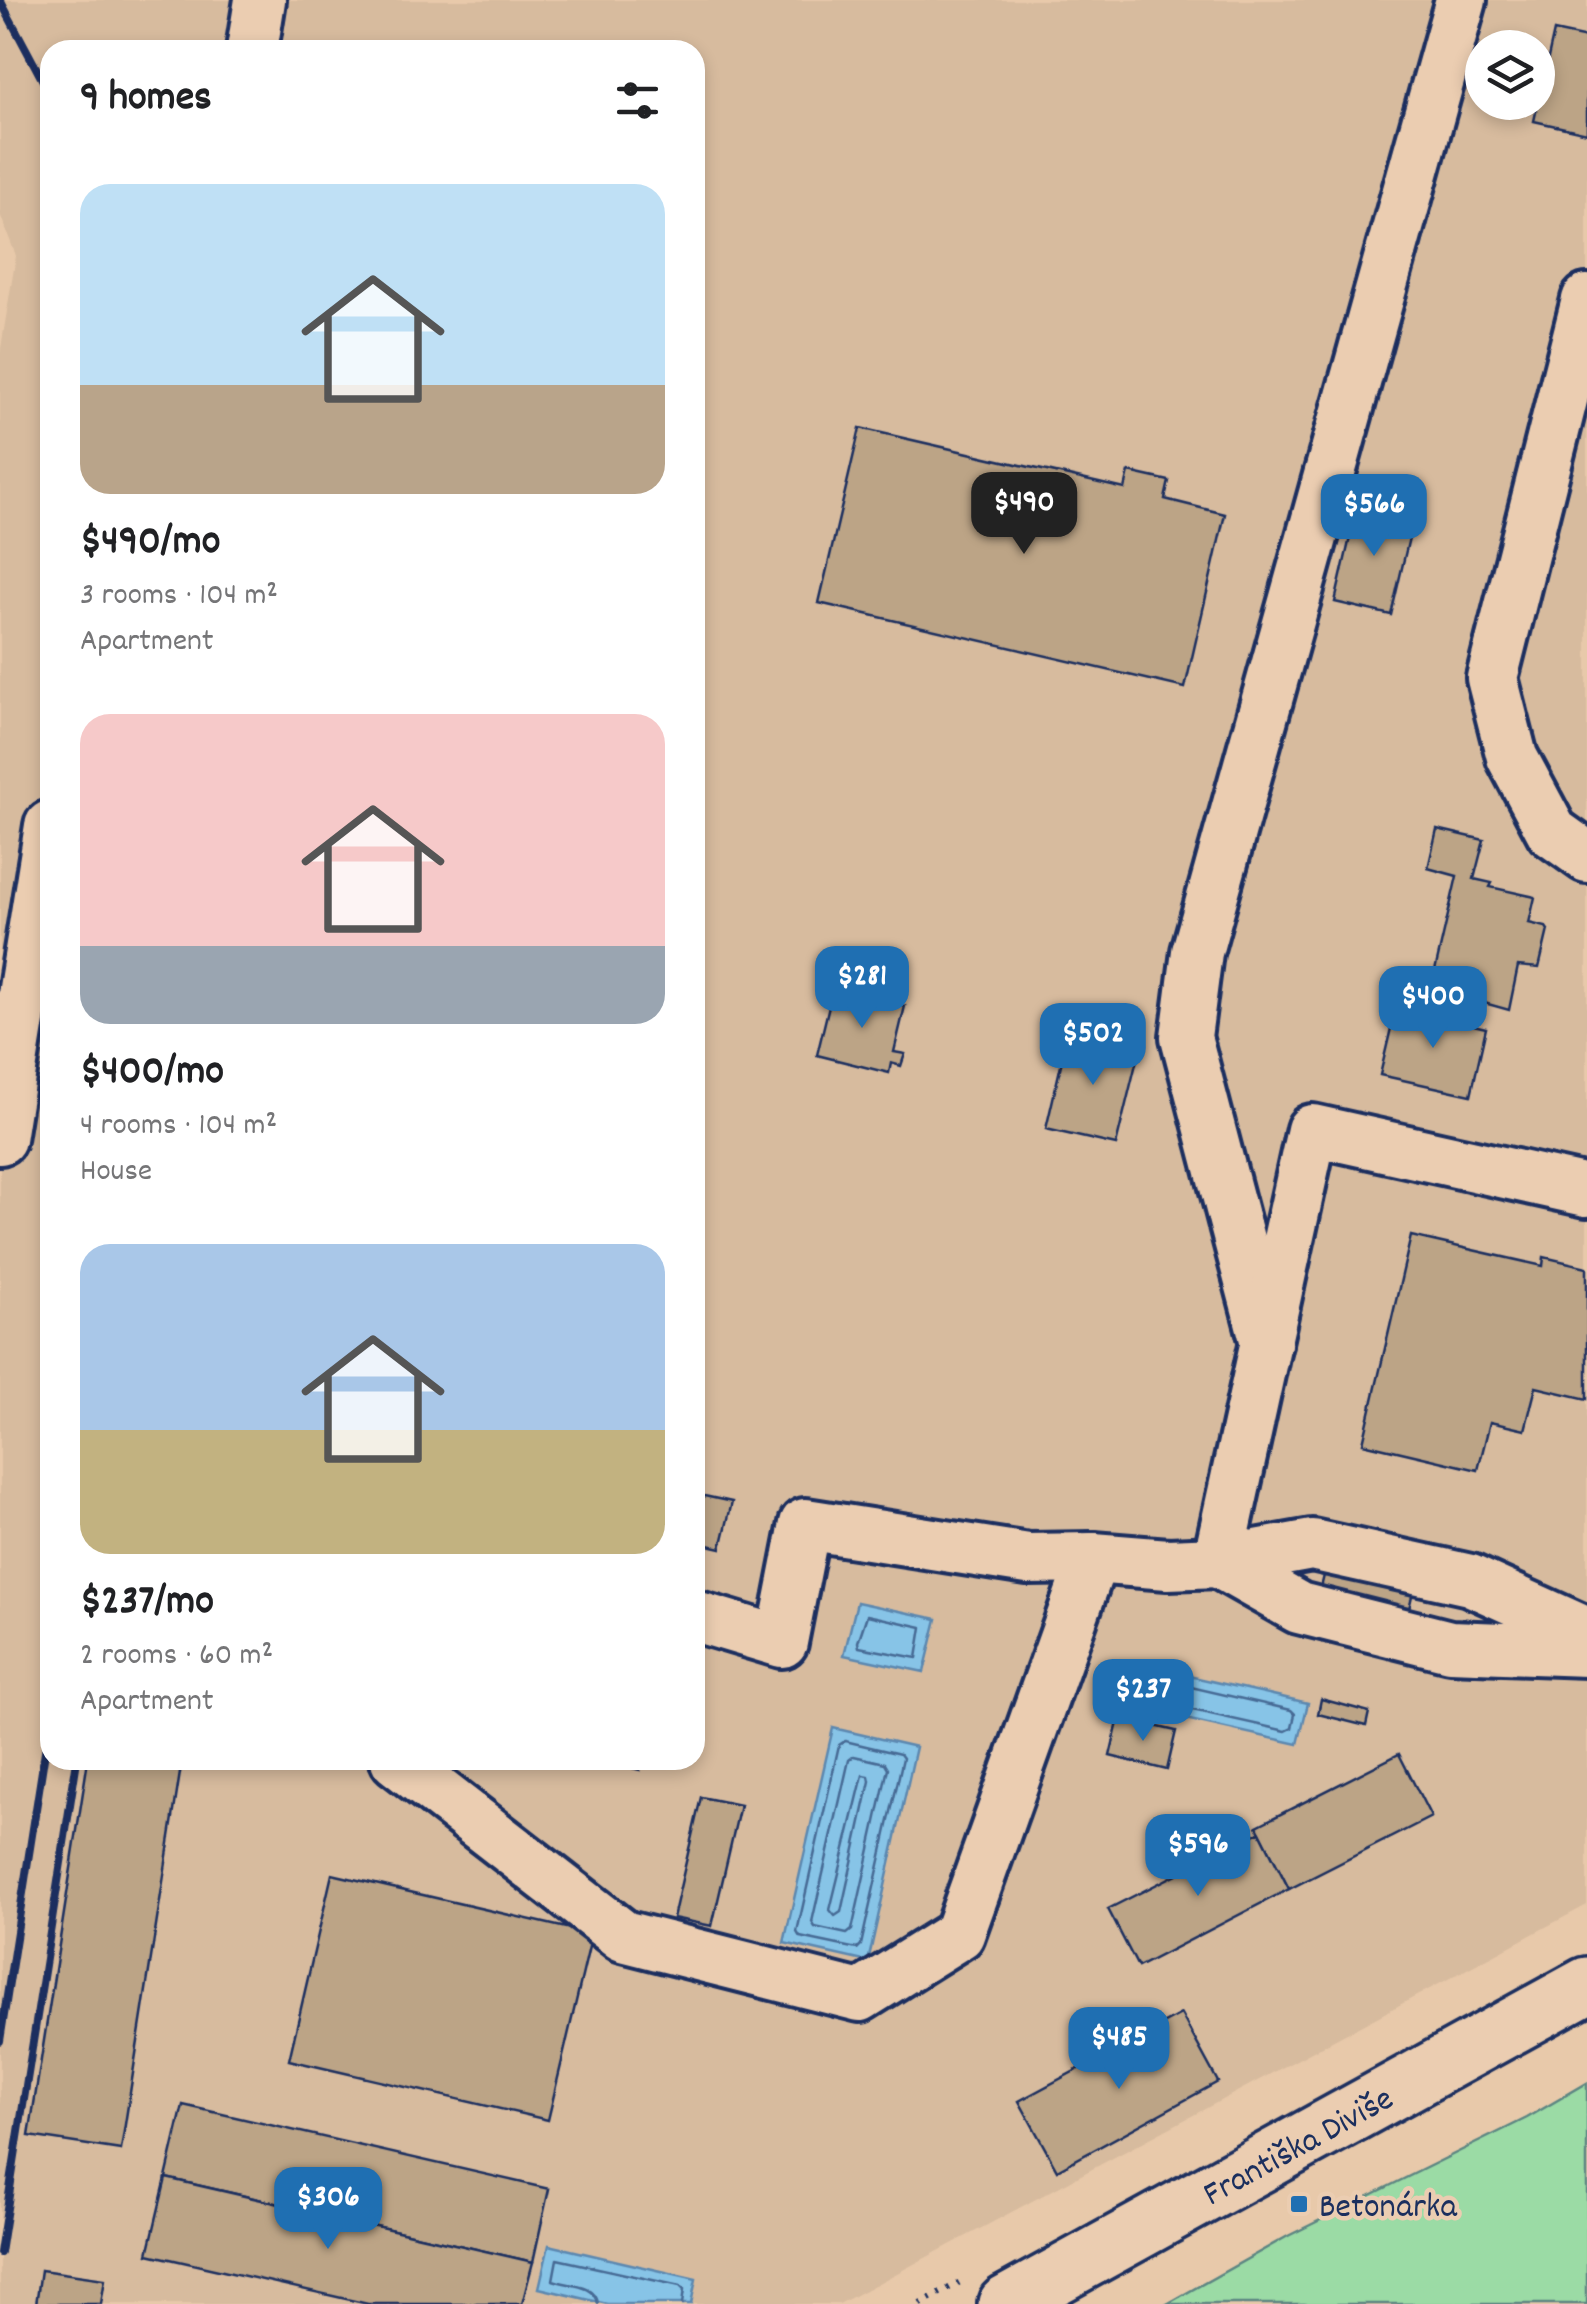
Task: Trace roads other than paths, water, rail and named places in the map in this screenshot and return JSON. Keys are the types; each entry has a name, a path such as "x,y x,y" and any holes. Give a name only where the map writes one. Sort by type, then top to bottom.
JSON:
{"main road":[{"name":"Františka Diviše","path":"1006,2304 1587,1985"}],"lane":[{"path":"254,40 260,0"},
{"path":"1266,1343 1186,1037 1197,952 1461,0"},
{"path":"1587,300 1492,678 1512,757 1552,832 1587,857"},
{"path":"0,1139 40,889"},
{"path":"1218,1562 1312,1130 1587,1191"},
{"path":"705,1619 782,1642 804,1524 1028,1559 1218,1562 1312,1545 1470,1580 1587,1633"},
{"path":"409,1770 623,1936 860,1996 958,1934 1092,1558"},
{"path":"1218,1562 1299,1608 1450,1646 1587,1651"}],"water":[{"path":"857,1602 937,1619 924,1672 844,1655"},
{"path":"1127,1662 1308,1703 1298,1744 1118,1704"},
{"path":"833,1728 916,1747 868,1962 784,1943"},
{"path":"549,2245 696,2279 691,2304 607,2304 539,2288"}],"railway":[{"path":"0,0 40,75"},
{"path":"0,2041 42,1770"},
{"path":"0,2253 75,1770"}],"place":[{"name":"Betonárka","path":"1299,2204"}]}
